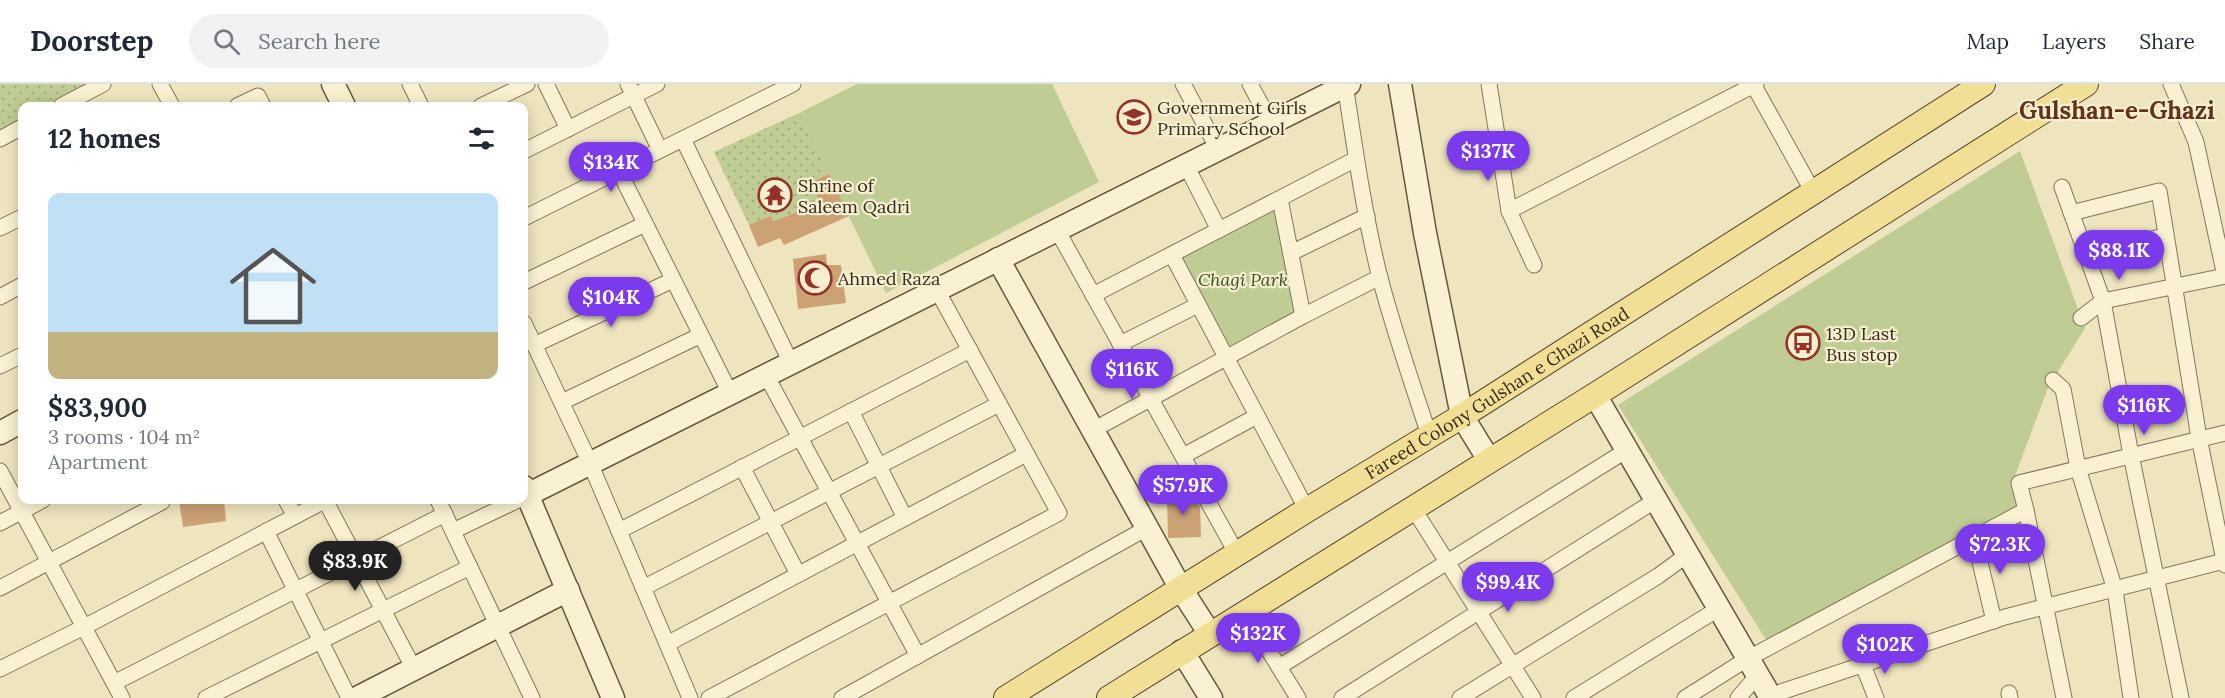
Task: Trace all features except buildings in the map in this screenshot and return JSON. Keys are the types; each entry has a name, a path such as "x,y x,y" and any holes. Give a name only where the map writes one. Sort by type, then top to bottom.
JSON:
{"main road":[{"path":"1119,695 1182,651 1595,395 2086,84"},
{"name":"Fareed Colony Gulshan e Ghazi Road","path":"1006,698 1462,416 1975,86"}],"street":[{"path":"69,102 103,84"},
{"path":"160,84 170,102"},
{"path":"333,84 342,102"},
{"path":"410,84 419,102"},
{"path":"489,102 527,84"},
{"path":"546,84 568,129"},
{"path":"528,149 568,129 631,90 657,84"},
{"path":"528,216 793,84"},
{"path":"1183,84 1218,149"},
{"path":"1250,84 1271,123"},
{"path":"1400,84 1425,233 1462,416 1490,460"},
{"path":"1489,84 1509,211 1534,265"},
{"path":"1509,211 1754,84 1813,192"},
{"path":"2081,318 2103,301 2225,276 2196,142 2170,84"},
{"path":"528,492 590,463 1346,85 1356,159 1380,277 1401,352 1429,435"},
{"path":"631,90 660,150"},
{"path":"245,102 258,96 261,102"},
{"path":"0,139 18,129"},
{"path":"683,139 791,363"},
{"path":"1093,295 1356,159"},
{"path":"1186,165 1219,230"},
{"path":"619,171 730,393"},
{"path":"2062,188 2103,301 2131,455 2181,698"},
{"path":"1595,395 1770,697 1994,621 2157,578 2225,563 2199,438 2175,287 2164,236 2159,191 2071,213"},
{"path":"1280,199 1303,316"},
{"path":"1291,253 1367,216"},
{"path":"0,228 18,219"},
{"path":"528,280 645,224"},
{"path":"1057,230 1237,554"},
{"path":"2087,256 2164,236"},
{"path":"1172,255 1307,510"},
{"path":"998,259 1180,589 1210,634"},
{"path":"1093,430 1303,316 1380,277"},
{"path":"534,345 673,280"},
{"path":"0,297 18,287"},
{"path":"709,698 1059,513 937,290"},
{"path":"1120,344 1198,304"},
{"path":"528,332 590,463 690,698"},
{"path":"562,402 701,335"},
{"path":"619,531 970,350"},
{"path":"0,366 18,357"},
{"path":"766,375 918,656"},
{"path":"2053,380 2063,389 2078,468 2115,590 2131,698"},
{"path":"643,588 999,404"},
{"path":"851,411 905,518"},
{"path":"1183,456 1257,416"},
{"path":"0,433 18,423"},
{"path":"2064,698 2019,483 2225,433"},
{"path":"1279,667 1627,450"},
{"path":"667,644 1026,454"},
{"path":"742,467 798,574"},
{"path":"0,471 18,504"},
{"path":"1342,698 1656,500"},
{"path":"18,504 122,698"},
{"path":"0,523 36,504"},
{"path":"0,588 158,504"},
{"path":"288,504 295,516"},
{"path":"0,669 318,504"},
{"path":"328,504 414,669"},
{"path":"440,504 530,697"},
{"path":"453,531 504,504"},
{"path":"528,504 568,590 614,698"},
{"path":"1413,508 1533,698"},
{"path":"1685,698 1752,667 1974,537 2026,510"},
{"path":"114,682 445,514"},
{"path":"842,698 1147,528"},
{"path":"266,531 349,698"},
{"path":"1974,537 1994,621"},
{"path":"1460,698 1658,576 1687,555"},
{"path":"206,698 470,567"},
{"path":"357,698 568,590"},
{"path":"1574,698 1718,609"},
{"path":"1245,612 1299,698"},
{"path":"1182,651 1211,698"},
{"path":"1863,664 1876,698"},
{"path":"1738,698 1752,667"}],"green space":[{"path":"0,84 96,84 61,102 18,102 18,125 0,135"},
{"path":"857,84 1052,84 1099,182 886,293 799,113"},
{"path":"799,113 829,174 811,182 820,203 774,221 771,216 749,225 714,152"},
{"path":"2020,151 2085,328 2048,388 2016,473 2026,510 1770,646 1618,405"},
{"name":"Chagi Park","path":"1280,199 1303,316 1227,357 1172,255"}],"place":[{"name":"Government Girls Primary School","path":"1134,117"},
{"name":"Shrine of Saleem Qadri","path":"775,195"},
{"name":"Ahmed Raza","path":"815,278"},
{"name":"13D Last Bus stop","path":"1803,343"}],"district":[{"name":"Gulshan-e-Ghazi","path":"2117,110"}]}
